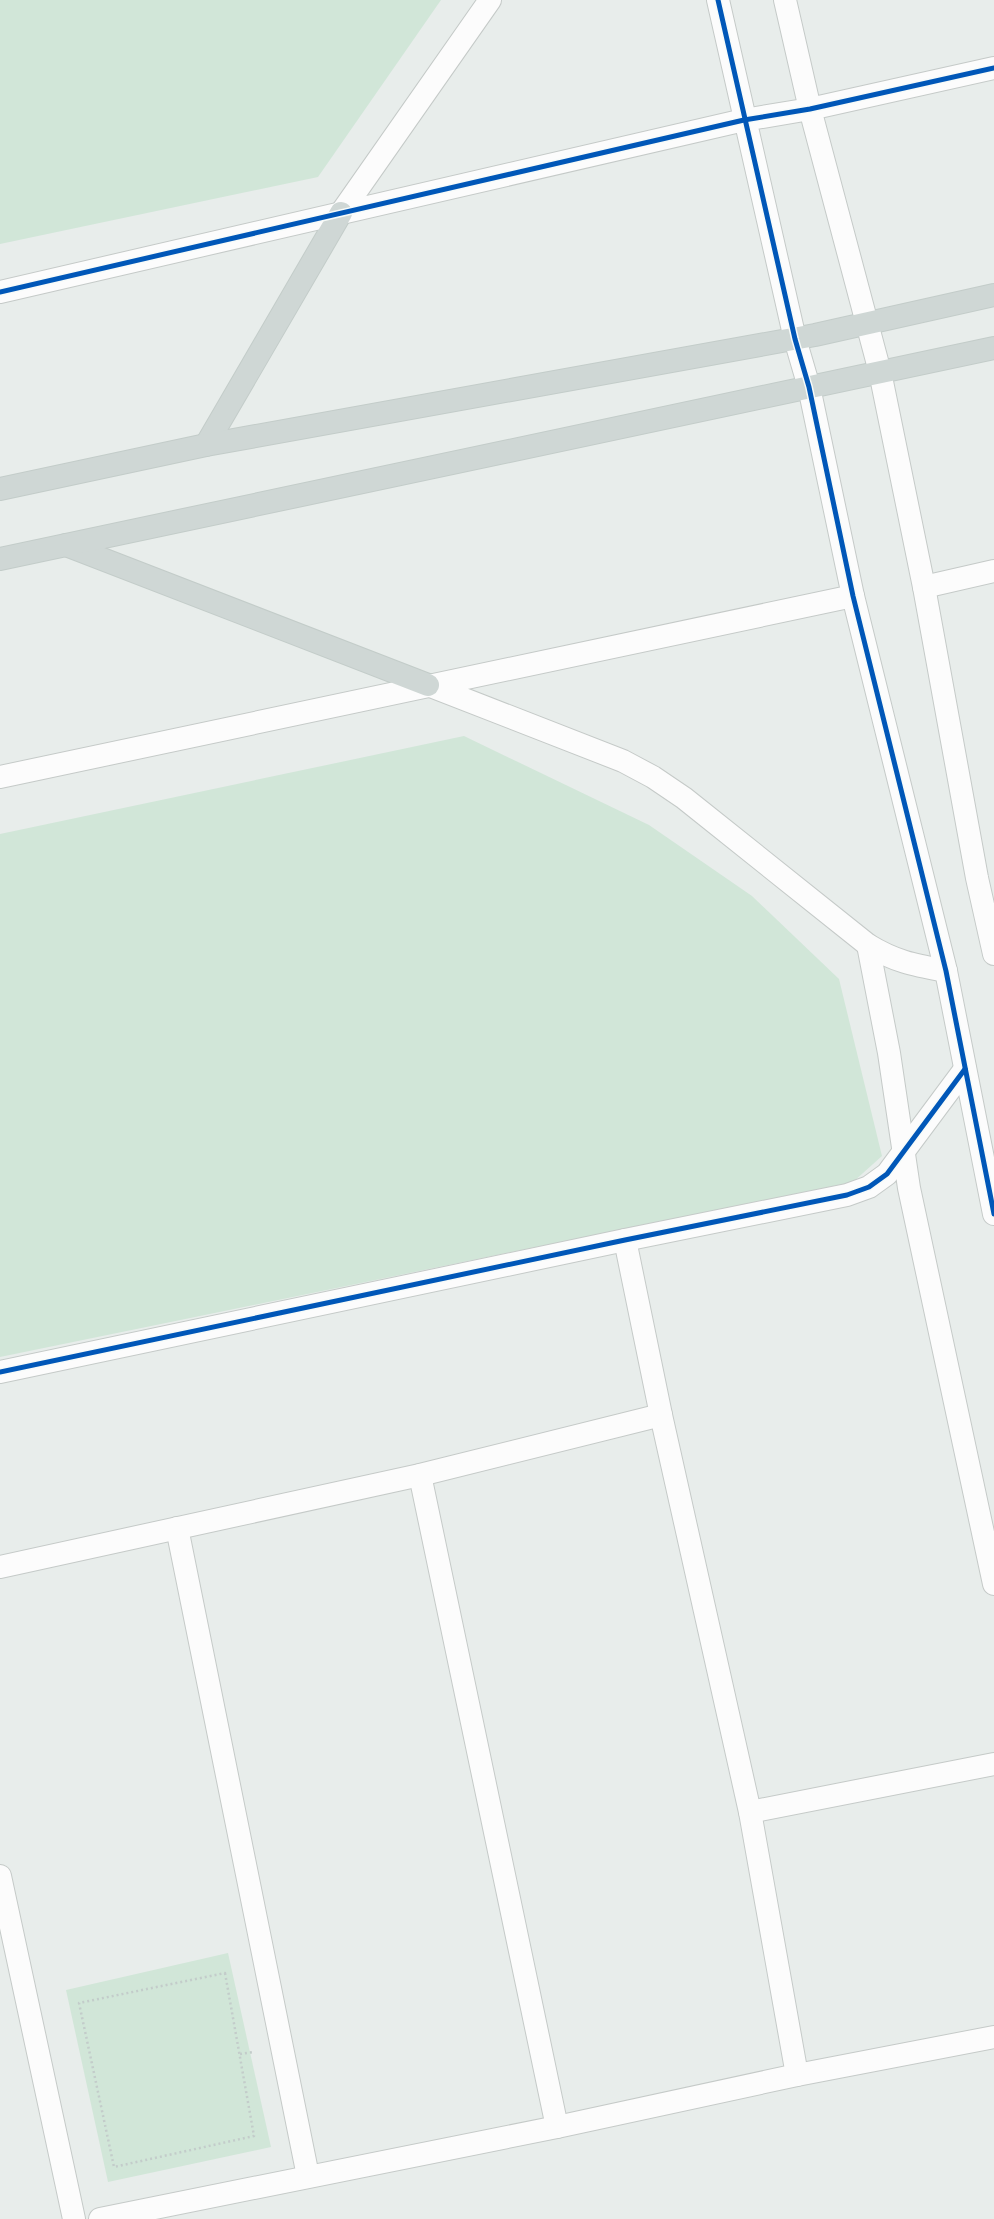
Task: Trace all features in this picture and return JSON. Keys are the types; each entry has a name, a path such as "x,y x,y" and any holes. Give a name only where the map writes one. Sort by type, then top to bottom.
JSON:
{"main road":[{"path":"206,445 341,213"},
{"path":"0,489 206,445 795,339 994,294"},
{"path":"0,559 994,348"},
{"path":"66,545 428,685"}],"street":[{"path":"341,213 490,0"},
{"path":"718,0 744,120 795,339 809,387 853,596 946,971 994,1214"},
{"path":"786,0 810,109 880,372 986,876 994,954"},
{"path":"0,292 744,120 810,109 994,68"},
{"path":"924,587 994,571"},
{"path":"0,777 853,596"},
{"path":"428,685 623,761 653,777 684,798 868,945 887,957 906,964 946,971"},
{"path":"868,945 889,1053 911,1196 994,1584"},
{"path":"0,1372 625,1240 847,1195 869,1187 887,1174 966,1070"},
{"path":"625,1240 661,1415 750,1812 797,2075"},
{"path":"0,1568 420,1475 661,1415"},
{"path":"420,1475 557,2127"},
{"path":"177,1528 308,2176"},
{"path":"750,1812 994,1764"},
{"path":"0,1876 74,2219"},
{"path":"100,2219 557,2127 797,2075 994,2037"}],"path":[{"path":"225,1973 254,2136 114,2166 79,2003 225,1973"}],"green space":[{"path":"0,0 441,0 318,177 0,244"},
{"path":"464,736 649,825 752,896 839,979 882,1156 853,1182 0,1357 0,834"},
{"path":"228,1953 271,2147 108,2182 66,1990"}],"cycle path":[{"path":"718,0 795,339 809,387 853,596 946,971 994,1214"},
{"path":"0,292 744,120 810,109 994,68"},
{"path":"0,1372 625,1240 847,1195 869,1187 887,1174 965,1069"}]}
